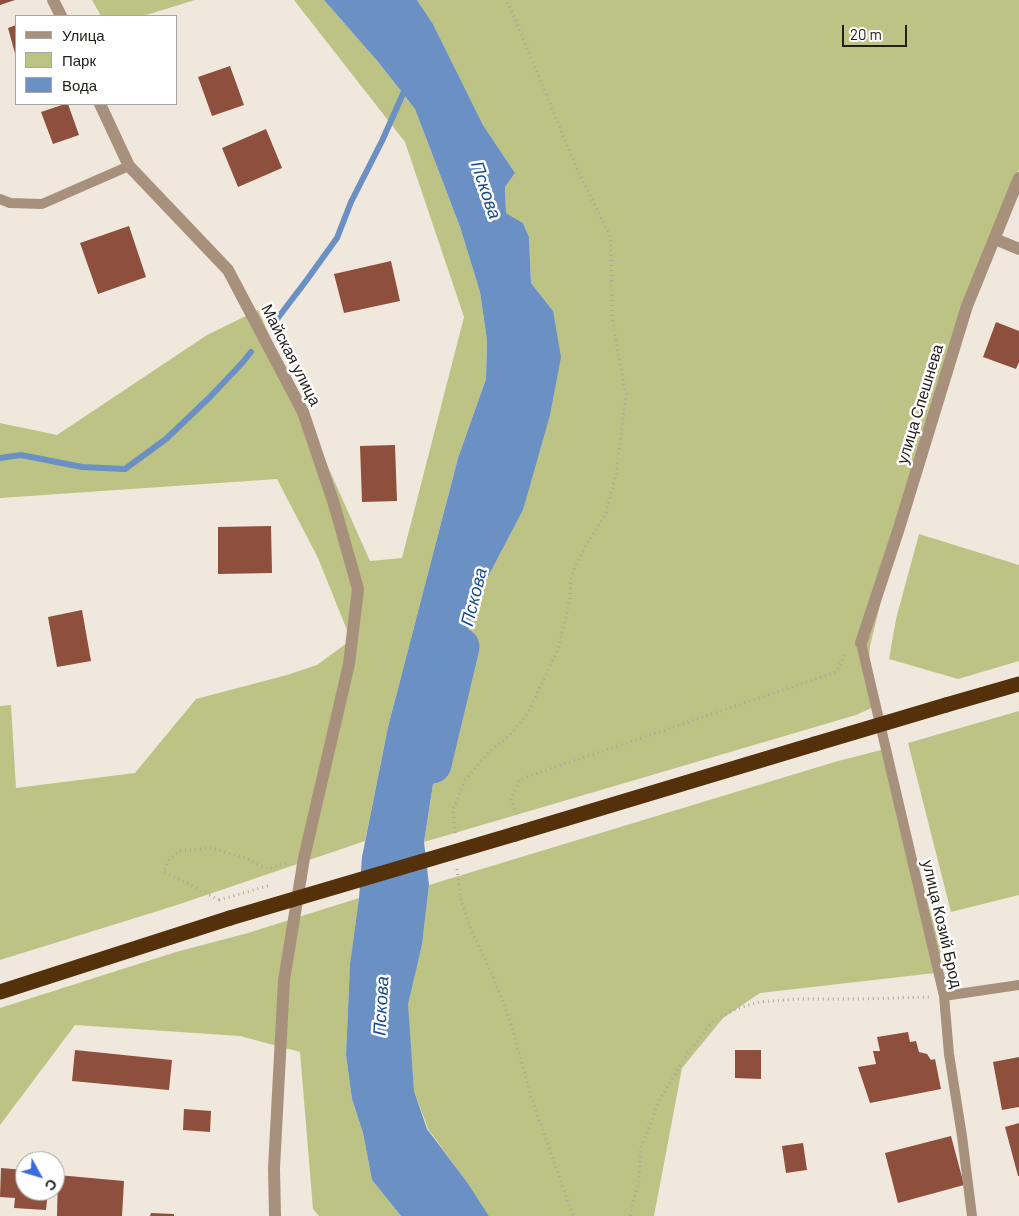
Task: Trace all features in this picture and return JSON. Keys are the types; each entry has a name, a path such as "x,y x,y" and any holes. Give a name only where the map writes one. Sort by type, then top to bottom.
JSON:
{"highway":[{"path":"0,992 230,918 1019,684"}],"street":[{"path":"53,0 60,15"},
{"name":"Майская улица","path":"100,105 129,166 228,270 303,412 334,504 358,589 349,664 304,858 284,980 274,1168 275,1216"},
{"name":"улица Спешнева","path":"861,643 899,528 967,306 1019,178"},
{"path":"995,239 1019,249"}],"lane":[{"path":"0,199 10,203 42,204 129,166"},
{"name":"улица Козий Брод","path":"861,643 944,996 949,1054 972,1216"},
{"path":"944,996 1019,985"}],"path":[{"path":"455,838 453,810 465,780 489,752 512,733 528,713 558,649 575,567 583,550 606,513 616,474 626,394 612,320 610,238 576,169 510,7 505,0"},
{"path":"517,815 511,798 520,779 836,672 849,647 861,643"},
{"path":"219,900 163,871 169,860 179,851 211,848 243,857 268,869 304,858"},
{"path":"457,866 458,885 471,930 495,981 511,1024 531,1096 573,1216"},
{"path":"630,1216 639,1178 641,1148 659,1101 685,1057 712,1022 736,1009 759,1002 797,999 944,996"}],"green space":[{"path":"92,0 195,0 146,15 100,15"},
{"path":"294,0 324,0 379,63 415,109 460,227 480,292 487,340 486,379 458,458 388,727 365,841 177,905 0,960 0,706 11,705 16,788 135,773 196,699 287,675 317,665 351,640 318,558 277,479 0,498 0,423 57,435 207,335 258,310 370,561 402,558 464,317 405,142"},
{"path":"417,0 1019,0 1019,169 992,242 899,528 870,646 868,675 876,706 856,715 424,842 445,707 478,596 523,510 553,311 531,283 529,237 523,223 506,213 505,187 515,173 483,125 433,24"},
{"path":"919,534 1019,565 1019,661 958,679 889,659 896,619"},
{"path":"1019,711 1019,895 951,912 908,743"},
{"path":"885,749 941,950 935,973 760,993 723,1018 682,1068 654,1216 489,1216 467,1182 428,1129 414,1091 407,1004 422,945 429,885 838,761"},
{"path":"359,898 350,965 346,1055 352,1099 363,1133 372,1180 401,1216 319,1216 313,1209 300,1052 240,1036 75,1025 0,1125 0,1008 176,952 248,933"}],"water":[{"path":"324,0 417,0 433,24 483,125 515,173 505,187 506,213 523,223 529,237 531,283 553,311 561,357 550,415 523,510 478,596 445,707 424,842 429,885 422,945 408,1004 414,1091 427,1129 467,1182 489,1216 401,1216 372,1180 363,1133 352,1099 346,1055 350,964 359,898 362,857 388,727 458,458 486,379 487,340 480,292 460,227 415,109 379,63"}],"building":[{"path":"0,0 15,0 0,5"},
{"path":"15,25 15,53 8,28"},
{"path":"230,66 244,105 212,116 198,77"},
{"path":"62,105 68,105 79,135 53,144 41,112"},
{"path":"266,129 282,168 238,187 222,148"},
{"path":"129,226 146,277 98,294 80,243"},
{"path":"391,261 400,301 344,313 334,274"},
{"path":"996,322 1019,331 1019,362 1016,369 983,357"},
{"path":"395,445 397,501 362,502 360,446"},
{"path":"271,526 272,573 218,574 218,527"},
{"path":"82,610 91,661 57,667 48,617"},
{"path":"908,1032 910,1042 916,1041 919,1052 927,1054 931,1060 935,1059 941,1089 870,1103 858,1067 876,1064 873,1051 880,1051 877,1037"},
{"path":"75,1050 172,1060 169,1090 72,1081"},
{"path":"735,1050 761,1050 761,1079 735,1078"},
{"path":"1019,1057 1019,1107 1002,1110 993,1062"},
{"path":"184,1109 211,1111 210,1132 183,1130"},
{"path":"1019,1123 1019,1176 1018,1176 1005,1127"},
{"path":"951,1136 964,1185 898,1203 885,1153"},
{"path":"803,1143 807,1170 786,1173 782,1146"},
{"path":"1,1168 15,1169 15,1198 0,1197"},
{"path":"65,1176 124,1181 122,1216 57,1216 57,1201 65,1201"},
{"path":"15,1198 15,1201 47,1201 46,1210 14,1208"},
{"path":"151,1213 174,1214 174,1216 150,1216"}],"waterway":[{"path":"274,323 337,238 351,202 382,141 406,87"},
{"path":"0,458 21,455 82,467 125,469 166,439 210,397 251,352"},
{"name":"Пскова","path":"432,764 460,647"}]}
